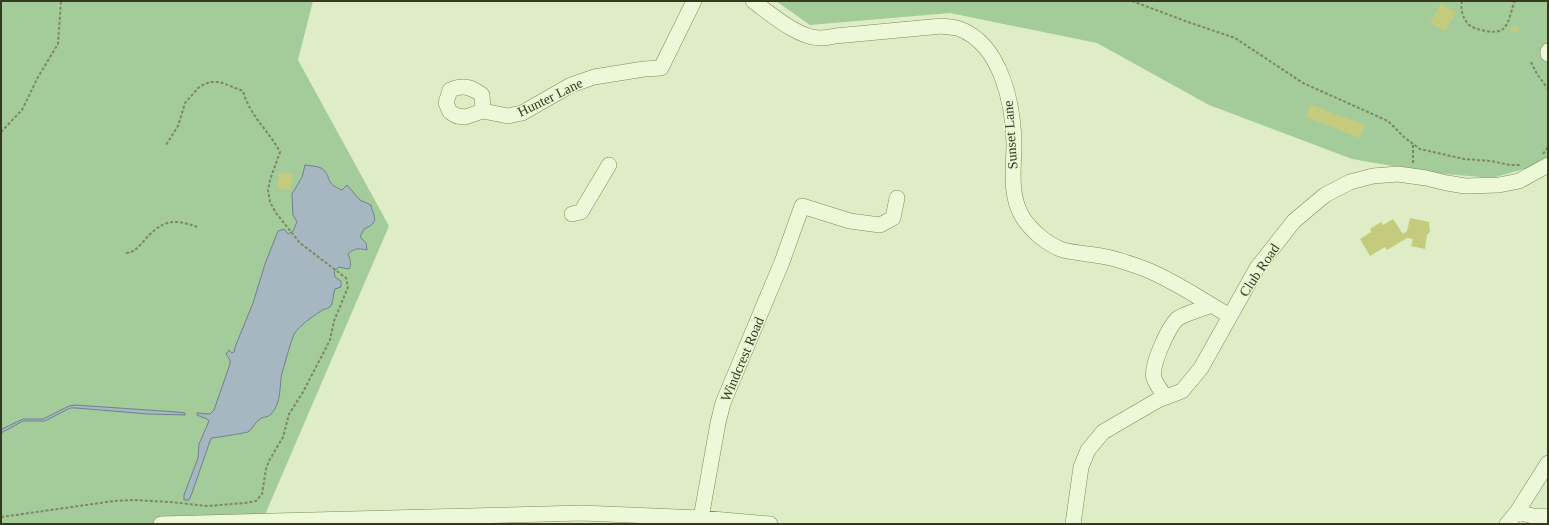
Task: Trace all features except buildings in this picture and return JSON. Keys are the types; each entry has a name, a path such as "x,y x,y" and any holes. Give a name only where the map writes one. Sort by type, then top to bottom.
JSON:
{"street":[{"name":"Hunter Lane","path":"483,111 508,116 522,113 570,86 594,77 644,69 661,68 694,1"},
{"name":"Sunset Lane","path":"753,1 793,30 812,37 821,38 942,26 958,28 972,35 982,44 999,68 1005,85 1012,118 1014,141 1013,184 1015,202 1030,227 1047,241 1063,250 1110,258 1146,270 1170,281 1230,316"},
{"name":"Club Road","path":"1072,524 1081,467 1088,450 1103,432 1158,400 1182,391 1201,368 1262,262 1294,221 1325,195 1350,182 1373,176 1398,174 1465,186 1494,186 1518,181 1544,161"},
{"path":"572,214 581,212 609,166"},
{"name":"Windcrest Road","path":"701,518 718,423 723,404 782,262 802,206 850,221 880,225 893,218 897,198"},
{"path":"1165,397 1154,379 1153,372 1156,359 1166,338 1177,319 1211,305"},
{"path":"1507,524 1517,512 1548,463"},
{"path":"1517,512 1533,516 1548,516"},
{"path":"161,524 525,519 610,514 701,518 770,524"}],"path":[{"path":"1,132 22,110 38,77 58,44 61,1"},
{"path":"1132,1 1235,38 1303,83 1388,121 1420,149 1464,159 1491,161 1510,165 1525,165"},
{"path":"1462,1 1461,5 1463,17 1469,25 1484,31 1498,32 1504,29 1515,1"},
{"path":"1531,62 1536,74 1548,89"},
{"path":"1,517 114,501 133,500 207,506 245,503 256,500 262,494 266,469 283,437 289,414 301,395 330,340 334,322 348,287 346,278 300,243 276,213 270,202 268,190 273,168 280,152 252,113 243,91 220,82 210,82 200,86 185,103 178,126 166,145"},
{"path":"1412,176 1413,144"},
{"path":"1544,161 1548,147"},
{"path":"126,253 134,252 153,231 168,221 178,221 197,227"}],"green space":[{"path":"1,1 313,1 298,60 389,226 261,524 1,524"},
{"path":"776,1 1548,1 1548,159 1535,166 1492,178 1433,173 1352,159 1209,105 1097,43 950,13 810,25"}],"shaded area":[{"path":"305,165 321,168 327,174 332,185 342,190 347,185 360,200 371,205 375,219 374,222 364,229 360,237 366,243 367,250 357,249 348,254 351,263 349,269 339,267 334,271 335,277 341,281 341,287 335,289 331,306 322,310 299,327 294,334 282,373 279,400 275,410 267,417 258,420 248,432 211,438 189,500 184,500 184,495 198,458 199,444 209,421 197,415 197,413 210,414 214,410 230,364 230,360 226,354 229,350 232,353 234,352 278,231 284,229 288,234 293,231 297,222 293,215 292,194 302,177"},
{"path":"75,405 177,412 185,413 185,415 148,414 70,408 45,421 23,421 1,433 2,429 23,419 43,419 69,406"}]}
